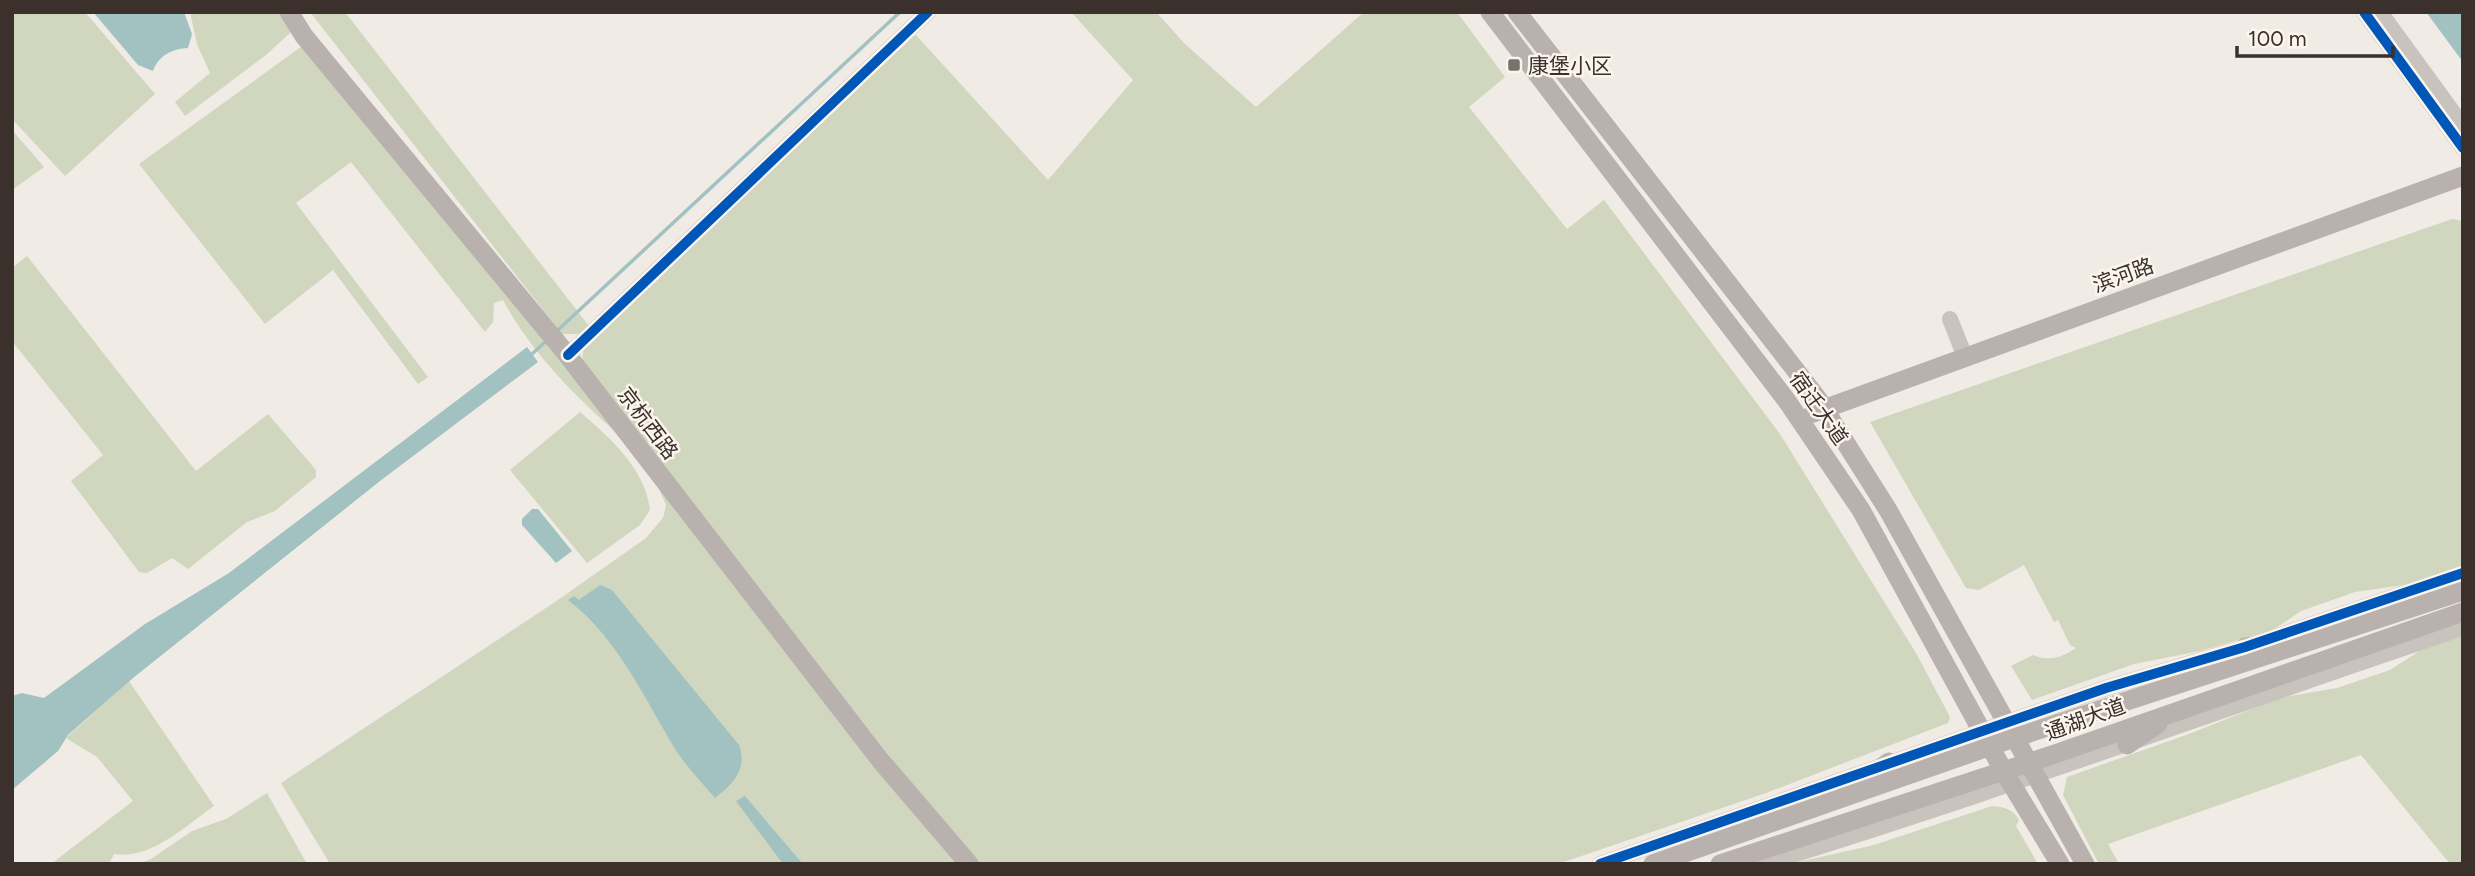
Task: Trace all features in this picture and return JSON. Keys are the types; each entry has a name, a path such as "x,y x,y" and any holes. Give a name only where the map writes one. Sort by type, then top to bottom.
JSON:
{"main road":[{"name":"京杭西路","path":"289,12 304,36 568,355 881,761 969,864"},
{"name":"宿迁大道","path":"1490,12 1800,418 1861,510 2007,777 2060,864"},
{"name":"宿迁大道","path":"1517,12 1824,408 1888,509 2085,864"},
{"name":"滨河路","path":"1800,418 2463,176"},
{"name":"通湖大道","path":"1653,864 1914,774 1986,738 2010,730 2102,710 2463,591"},
{"name":"通湖大道","path":"1720,864 1922,796 2031,769 2107,735 2175,710 2463,611"},
{"path":"2245,647 2306,644"},
{"path":"2102,710 2091,717 2088,726 2094,733 2107,735"},
{"path":"2127,745 2175,710"},
{"path":"1834,802 1888,762"},
{"path":"1914,774 1926,786 1922,796"},
{"path":"1741,864 1771,861"}],"street":[{"path":"568,355 928,12"},
{"path":"2364,12 2463,148"},
{"path":"2380,12 2463,126"},
{"path":"1950,319 1965,357"},
{"path":"2010,730 2106,688 2245,647 2463,573"},
{"path":"2031,769 2127,745 2252,698 2463,628"},
{"path":"1600,864 1741,817 1888,762 1986,738"},
{"path":"1771,861 2007,777"}],"green space":[{"path":"12,12 85,12 155,94 65,176 12,119"},
{"path":"190,12 282,12 291,32 266,55 185,116 175,102 210,73 197,44"},
{"path":"310,12 345,12 589,326 579,334 562,334"},
{"path":"1071,12 1156,12 1185,44 1256,107 1364,12 1457,12 1505,77 1469,107 1567,229 1604,200 1780,434 1916,653 1950,717 1948,723 1766,793 1558,864 981,864 957,842 586,368 582,357 584,350 915,34 1048,180 1133,80"},
{"path":"305,44 629,444 593,412 543,359 503,300 494,303 493,322 485,332 351,162 296,203 428,377 418,384 333,270 265,324 139,164"},
{"path":"12,130 44,167 12,190"},
{"path":"2452,219 2463,221 2463,565 2403,585 2355,592 2301,611 2273,630 2200,651 2134,664 2032,700 2011,666 2033,655 2056,658 2076,648 2070,645 2058,620 2054,622 2024,565 1979,590 1966,588 1870,422"},
{"path":"27,256 196,471 268,414 316,470 316,477 275,511 247,522 188,569 172,558 147,573 139,572 71,481 103,455 12,341 12,268"},
{"path":"580,412 614,443 634,467 647,495 650,510 640,525 587,563 510,470"},
{"path":"652,473 959,864 330,864 281,783 555,602 646,538 663,518 666,505"},
{"path":"2463,636 2463,864 2450,864 2361,755 2108,844 2119,864 2099,864 2063,795 2067,777 2189,734 2279,698 2337,688 2390,670 2421,650"},
{"path":"129,681 214,806 167,840 141,852 114,854 109,864 51,864 133,801 97,757 66,738"},
{"path":"267,793 307,864 137,864 151,859 192,831 226,819"},
{"path":"1992,806 2008,809 2017,816 2019,820 2016,826 2038,864 1789,864 1874,845"}],"water":[{"path":"93,12 184,12 192,34 188,48 167,54 153,71 138,65"},
{"path":"2426,12 2463,13 2463,62"},
{"path":"527,347 538,362 380,481 133,678 68,735 58,751 12,790 12,696 22,693 44,698 145,624 229,573"},
{"path":"532,509 538,509 572,551 556,563 522,525 522,519"},
{"path":"600,585 612,590 739,745 742,761 740,769 728,787 715,798 677,752 642,691 602,632 568,600 574,596 579,600"},
{"path":"745,796 803,864 783,864 736,801"}],"waterway":[{"path":"559,329 900,12"},
{"path":"532,354 545,342"}],"cycle path":[{"path":"568,355 928,12"},
{"path":"2364,12 2463,148"},
{"path":"1600,864 2106,688 2245,647 2463,573"}],"place":[{"name":"康堡小区","path":"1514,65"}]}
